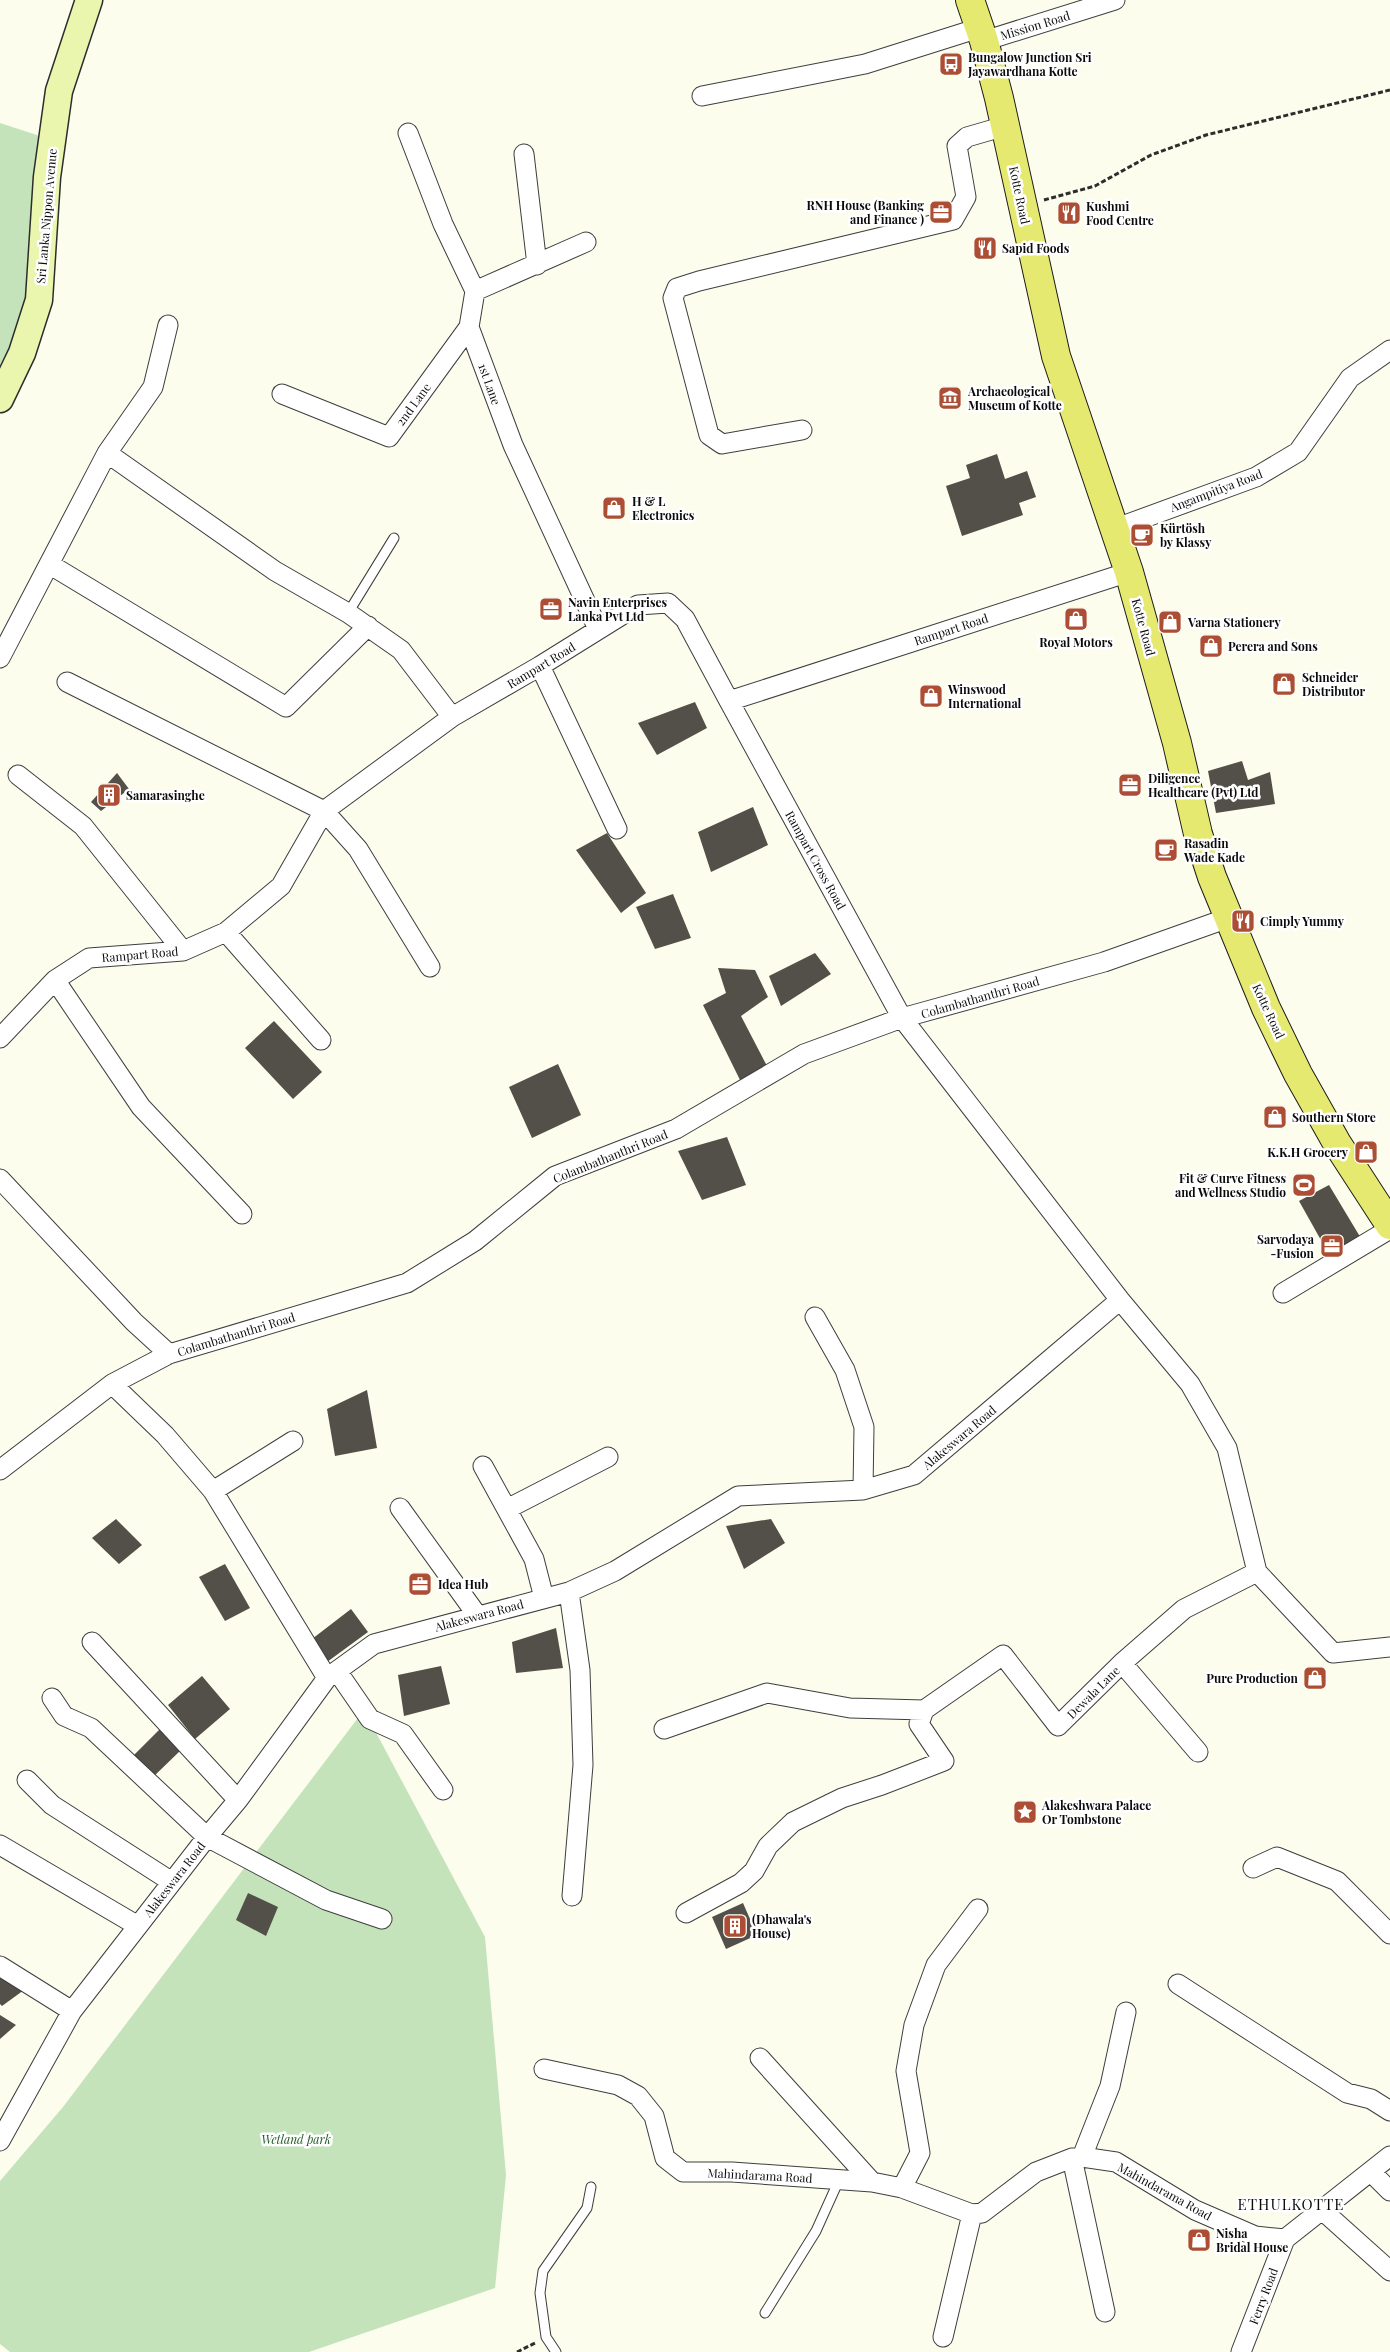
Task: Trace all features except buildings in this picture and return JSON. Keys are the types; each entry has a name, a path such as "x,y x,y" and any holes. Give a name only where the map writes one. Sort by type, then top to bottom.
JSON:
{"main road":[{"name":"Kotte Road","path":"978,14 1056,356 1129,572 1177,743 1198,834 1228,918 1266,1008 1298,1074 1338,1145 1389,1221"}],"street":[{"name":"Sri Lanka Nippon Avenue","path":"0,400 22,353 39,300 46,177 59,92 89,0"},
{"name":"Mission Road","path":"702,96 865,64 978,14 1115,0"},
{"path":"802,430 722,444 708,435 673,298 677,288 699,281 953,220 966,197 957,146 967,137 1005,126"},
{"path":"408,133 444,224 475,291 586,242"},
{"path":"524,154 537,265"},
{"name":"1st Lane","path":"475,291 469,327 512,445 598,629"},
{"path":"0,658 108,453 153,387 168,325"},
{"name":"2nd Lane","path":"282,394 389,437 469,327"},
{"name":"Angampitiya Road","path":"1114,529 1256,477 1298,452 1350,378 1390,350"},
{"path":"108,453 275,571 348,613 401,650 452,717"},
{"path":"49,564 286,707 368,626"},
{"name":"Rampart Road","path":"0,1038 55,980 89,958 183,951 226,932 281,886 324,812 452,717 540,666 638,605 668,603 685,619 729,702 1129,572"},
{"path":"540,666 617,829"},
{"path":"68,682 324,812 358,849 430,966"},
{"name":"Rampart Cross Road","path":"729,702 902,1018"},
{"path":"18,775 83,826 183,951"},
{"name":"Colambathanthri Road","path":"0,1470 112,1384 169,1354 407,1283 475,1241 555,1176 676,1129 804,1054 902,1018 1104,962 1228,918"},
{"path":"226,932 321,1040"},
{"path":"55,980 141,1107 242,1214"},
{"path":"902,1018 1120,1300 1190,1384 1227,1448 1257,1572 1333,1653 1390,1647"},
{"path":"0,1179 134,1322 169,1354"},
{"path":"1283,1293 1389,1221"},
{"name":"Alakeswara Road","path":"0,2141 72,2011 238,1800 332,1674 374,1644 569,1592 615,1571 738,1496 863,1490 914,1475 1120,1300"},
{"path":"815,1317 845,1370 864,1427 863,1490"},
{"path":"112,1384 165,1435 213,1491 332,1674 370,1719 403,1734 443,1790"},
{"path":"213,1491 293,1441"},
{"path":"507,1509 608,1457"},
{"path":"483,1466 534,1559 544,1598"},
{"path":"400,1508 477,1615"},
{"name":"Dewala Lane","path":"924,1710 1003,1655 1058,1726 1122,1663 1184,1609 1257,1572"},
{"path":"569,1592 580,1670 582,1765 572,1896"},
{"path":"92,1642 238,1800"},
{"path":"1122,1663 1198,1752"},
{"path":"664,1729 767,1693 850,1708 924,1710 919,1724 944,1761 842,1798 793,1822 768,1846 754,1871 741,1883 686,1913"},
{"path":"52,1698 64,1716 92,1728 207,1837 326,1900 382,1919"},
{"path":"27,1780 52,1805 172,1882"},
{"path":"0,1845 138,1926"},
{"path":"1253,1868 1278,1857 1337,1881 1390,1934"},
{"path":"902,2188 920,2153 906,2071 914,2025 936,1965 978,1909"},
{"path":"0,1966 72,2011"},
{"path":"1178,1984 1347,2093 1371,2099 1390,2110"},
{"path":"1105,2312 1077,2158 1110,2086 1126,2012"},
{"path":"760,2058 872,2182"},
{"name":"Mahindarama Road","path":"544,2069 618,2085 638,2096 654,2116 665,2158 683,2172 732,2172 872,2182 902,2188 972,2214 982,2213 1036,2172 1077,2158 1116,2162 1195,2210 1255,2236 1285,2239"},
{"path":"1285,2239 1390,2156"},
{"path":"1371,2172 1390,2191"},
{"path":"1322,2210 1390,2271"},
{"path":"943,2337 972,2214"},
{"name":"Ferry Road","path":"1241,2352 1285,2239"}],"lane":[{"path":"348,613 394,538"},
{"path":"765,2313 816,2231 840,2180"},
{"path":"556,2352 546,2337 540,2292 543,2271 587,2208 591,2187"}],"path":[{"path":"1023,205 1096,186 1151,155 1206,135 1390,90"}],"green space":[{"path":"0,123 52,140 39,300 0,399"},
{"name":"Wetland park","path":"364,1710 485,1937 506,2175 495,2288 309,2352 10,2352 0,2344 0,2181 63,2107"}],"place":[{"name":"Bungalow Junction Sri Jayawardhana Kotte","path":"951,64"},
{"name":"RNH House (Banking and Finance )","path":"941,212"},
{"name":"Kushmi Food Centre","path":"1069,213"},
{"name":"Sapid Foods","path":"985,248"},
{"name":"Archaeological Museum of Kotte","path":"950,398"},
{"name":"H & L Electronics","path":"614,508"},
{"name":"Kürtösh by Klassy","path":"1142,535"},
{"name":"Navin Enterprises Lanka Pvt Ltd","path":"551,609"},
{"name":"Royal Motors","path":"1076,619"},
{"name":"Varna Stationery","path":"1170,622"},
{"name":"Perera and Sons","path":"1211,646"},
{"name":"Schneider Distributor","path":"1284,684"},
{"name":"Winswood International","path":"931,696"},
{"name":"Diligence Healthcare (Pvt) Ltd","path":"1130,785"},
{"name":"Samarasinghe","path":"109,795"},
{"name":"Rasadin Wade Kade","path":"1166,850"},
{"name":"Cimply Yummy","path":"1243,921"},
{"name":"Southern Store","path":"1275,1117"},
{"name":"K.K.H Grocery","path":"1366,1152"},
{"name":"Fit & Curve Fitness and Wellness Studio","path":"1304,1185"},
{"name":"Sarvodaya -Fusion","path":"1332,1246"},
{"name":"Idea Hub","path":"420,1584"},
{"name":"Pure Production","path":"1315,1678"},
{"name":"Alakeshwara Palace Or Tombstone","path":"1025,1812"},
{"name":"(Dhawala's House)","path":"735,1926"},
{"name":"Nisha Bridal House","path":"1199,2240"}],"district":[{"name":"ETHULKOTTE","path":"1291,2204"}]}
